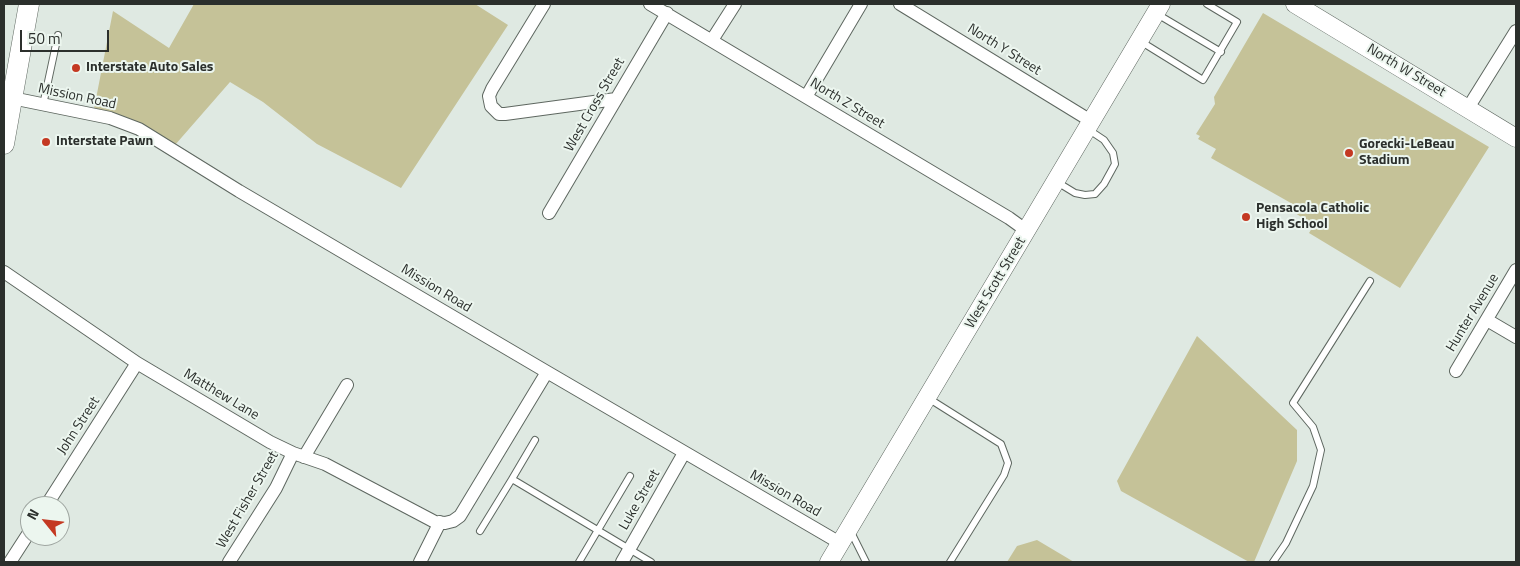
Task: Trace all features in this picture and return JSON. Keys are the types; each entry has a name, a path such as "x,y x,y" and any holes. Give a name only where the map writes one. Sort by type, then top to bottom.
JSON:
{"main road":[{"path":"4,144 8,97 29,4"}],"street":[{"path":"544,4 492,89 489,96 491,106 499,114 505,114 616,99"},
{"name":"North Z Street","path":"650,4 1009,218 1027,231"},
{"path":"712,40 735,4"},
{"path":"806,97 861,4"},
{"name":"North Y Street","path":"900,4 1089,125"},
{"name":"North W Street","path":"1303,6 1516,138"},
{"name":"West Scott Street","path":"829,562 1027,231 1158,7"},
{"name":"West Cross Street","path":"549,213 666,13"},
{"path":"1468,108 1516,31"},
{"name":"Mission Road","path":"8,97 110,118 139,129 239,191 684,453 845,535"},
{"name":"Hunter Avenue","path":"1456,371 1516,270"},
{"name":"Matthew Lane","path":"4,272 137,363 270,442 298,455 325,464 437,522"},
{"path":"1487,320 1516,337"},
{"name":"John Street","path":"52,496 137,363"},
{"path":"420,562 437,522 453,521 460,516 547,372"},
{"name":"West Fisher Street","path":"229,562 298,455 347,385"},
{"name":"Luke Street","path":"622,562 684,453"},
{"path":"10,562 20,546"}],"lane":[{"path":"1139,41 1203,80 1237,22 1207,4"},
{"path":"1158,7 1220,52"},
{"path":"42,105 58,35"},
{"path":"1056,182 1075,193 1086,195 1095,194 1104,184 1115,164 1113,154 1104,140 1089,125"},
{"path":"1273,562 1286,543 1313,486 1320,450 1313,427 1293,403 1370,282"},
{"path":"927,398 1000,444 1008,463 1004,474 950,562"},
{"path":"480,531 535,440"},
{"path":"579,562 630,476"},
{"path":"512,478 651,562"},
{"path":"845,535 866,562"}],"shaded area":[{"path":"194,4 475,4 508,25 401,188 317,144 263,102 230,82 175,145 142,124 126,117 94,109 113,11 169,48"},
{"name":"Gorecki-LeBeau Stadium","path":"1263,13 1489,147 1400,288 1309,233 1314,225 1295,213 1298,207 1211,158 1216,149 1198,139 1200,136 1196,134 1215,104 1214,97"},
{"path":"1197,336 1297,430 1297,461 1254,562 1249,562 1121,491 1117,481"},
{"path":"1037,540 1074,562 1007,562 1017,546"}],"place":[{"name":"Interstate Auto Sales","path":"76,68"},
{"name":"Interstate Pawn","path":"46,142"},
{"name":"Gorecki-LeBeau Stadium","path":"1349,153"},
{"name":"Pensacola Catholic High School","path":"1246,217"}]}
